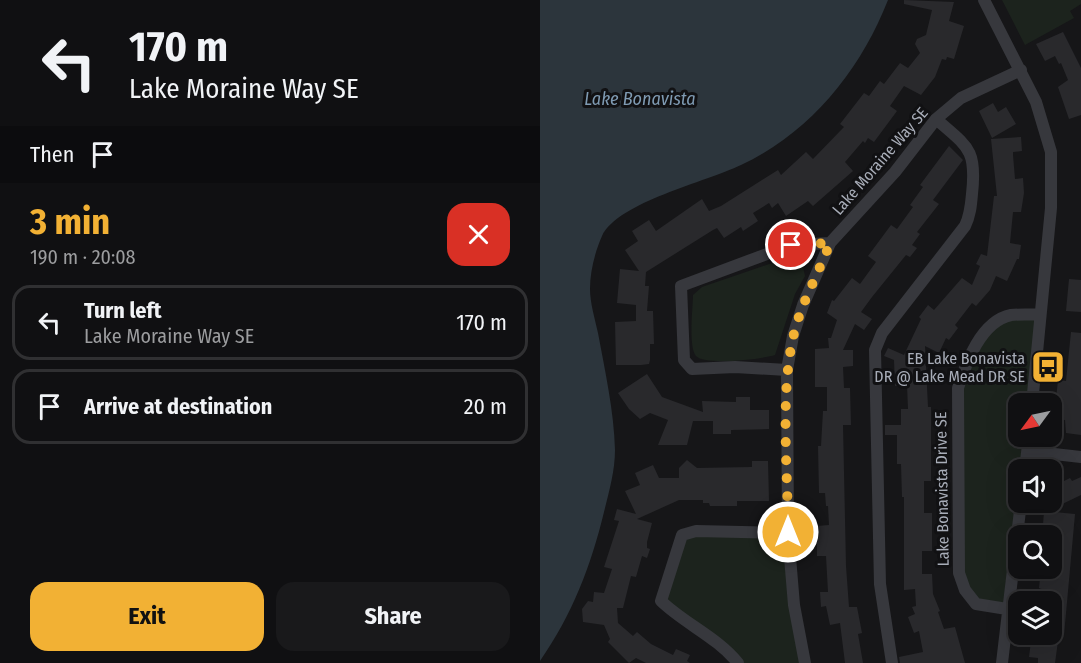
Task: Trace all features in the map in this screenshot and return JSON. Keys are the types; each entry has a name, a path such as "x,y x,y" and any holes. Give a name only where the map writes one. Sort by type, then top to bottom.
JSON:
{"street":[{"path":"984,0 1021,70 1044,123 1051,152 1051,208 1033,393"},
{"name":"Lake Moraine Way SE","path":"805,663 794,604 788,532 787,370 796,326 830,243 896,172 936,120 961,98 1021,70"},
{"path":"892,663 880,584 876,350 882,333 965,226 970,217 975,173 973,158 964,144 936,120"},
{"path":"787,370 735,367 692,369 684,360 681,286 791,245 830,243"},
{"name":"Lake Bonavista Drive SE","path":"1007,609 976,604 965,590 958,573 958,388 965,366 992,325 1009,315 1039,314"},
{"path":"1027,459 1028,447"},
{"path":"1028,451 1081,457"},
{"path":"1002,663 1020,513"},
{"path":"738,663 726,648 675,614 661,601 682,535 696,531 788,532"}],"shaded area":[{"path":"1002,0 1081,0 1081,4 1070,11 1074,18 1025,45"},
{"path":"795,258 802,262 805,276 795,294 775,355 747,360 722,361 710,361 696,356 692,344 693,295 702,287 784,259"},
{"path":"1039,314 1033,393 1008,393 1008,447 1028,447 1026,459 1008,459 1008,513 1017,513 1016,525 1008,525 1008,579 1010,579 1007,609 976,604 965,590 957,415 965,366 991,325"},
{"path":"788,533 805,663 738,663 661,601 682,535"}],"water":[{"name":"Lake Bonavista","path":"540,0 888,0 877,26 848,75 811,117 790,135 766,151 726,172 644,203 611,224 602,236 592,269 590,294 611,406 614,466 599,532 586,571 562,626 540,661"}],"building":[{"path":"904,0 954,2 949,21 964,26 954,59 947,57 946,60 942,59 935,77 921,95 904,86 890,106 897,111 874,142 868,138 865,143 863,141 845,162 853,171 813,206 808,201 786,216 778,203 772,208 769,203 753,213 758,221 743,231 741,227 724,238 717,228 646,272 645,286 649,286 647,311 653,311 654,344 650,344 649,364 616,365 615,322 636,321 636,305 617,303 620,269 639,271 625,250 638,241 632,231 649,220 656,231 702,199 709,211 721,206 778,170 781,175 806,152 813,159 844,127 840,124 864,93 869,96 880,81 884,84 900,63 908,68 920,53 915,44 917,39 926,35 932,10 904,4"},
{"path":"1063,32 1081,68 1081,115 1069,119 1058,87 1068,80 1061,63 1059,64 1055,56 1045,61 1036,44"},
{"path":"993,103 998,112 1006,107 1016,124 992,138 979,111"},
{"path":"1021,137 1022,151 1013,152 1013,155 1015,179 1023,178 1024,193 1021,212 1013,212 1010,243 1021,245 1019,259 1007,281 996,276 990,290 976,306 972,303 955,325 958,328 949,340 946,338 939,353 925,346 928,407 931,407 931,481 924,481 924,513 932,513 932,551 922,551 922,574 932,574 933,594 944,629 955,627 965,663 900,663 899,657 923,652 919,631 914,633 908,617 915,614 912,607 916,606 915,589 904,590 904,497 902,497 901,464 897,464 897,435 885,435 885,425 901,425 901,409 908,409 907,385 895,386 894,360 884,356 888,348 904,355 921,319 919,317 928,305 934,310 962,278 972,285 980,266 976,264 981,254 987,256 994,196 997,196 991,139"},
{"path":"949,146 963,160 933,200 939,204 917,232 920,234 912,245 917,248 910,257 906,255 861,312 872,319 864,330 855,324 843,350 853,350 853,366 843,367 844,388 850,388 851,425 843,425 846,566 849,607 857,607 862,633 858,634 863,663 845,663 840,623 830,625 826,606 821,607 820,592 828,592 826,556 817,556 817,526 829,525 825,493 819,493 818,446 821,446 823,411 827,411 827,387 815,387 815,349 829,348 828,338 831,338 837,320 827,313 832,300 834,301 852,278 860,284 876,262 868,256 891,225 897,229 913,207 910,205 923,187 920,185"},
{"path":"1069,279 1081,280 1081,312 1066,311"},
{"path":"1071,332 1081,333 1081,435 1066,433 1065,420 1062,420 1062,393 1057,393 1058,380 1066,381"},
{"path":"647,374 662,397 703,412 702,401 736,402 736,397 750,397 750,410 769,410 769,429 731,430 731,434 713,434 713,421 693,421 687,445 658,445 668,420 650,413 640,419 629,409 618,393"},
{"path":"687,460 697,468 752,467 752,461 768,461 769,501 737,501 737,506 710,506 709,503 703,503 703,500 679,500 637,519 652,523 647,542 647,548 650,549 647,558 642,556 636,577 631,576 623,608 617,608 618,623 633,636 637,632 651,644 673,655 676,649 690,655 687,661 690,663 646,663 636,658 629,663 608,642 610,639 604,625 583,622 582,609 588,601 593,602 594,592 604,593 612,569 604,567 619,521 614,520 617,509 636,514 625,491 640,485 635,473 653,465 659,478 679,478 679,468"},
{"path":"1081,477 1081,495 1062,504 1062,482 1070,478 1072,481"},
{"path":"1044,513 1075,514 1064,635 1062,635 1062,591 1046,591 1039,588 1040,579 1062,579 1062,525 1043,525"},
{"path":"1031,645 1057,645 1055,663 1038,663 1038,658 1029,657"}],"place":[{"name":"EB Lake Bonavista DR @ Lake Mead DR SE","path":"1048,367"}],"route":[{"path":"788,532 787,370 793,336 803,305 818,277 830,243 791,245"}]}
